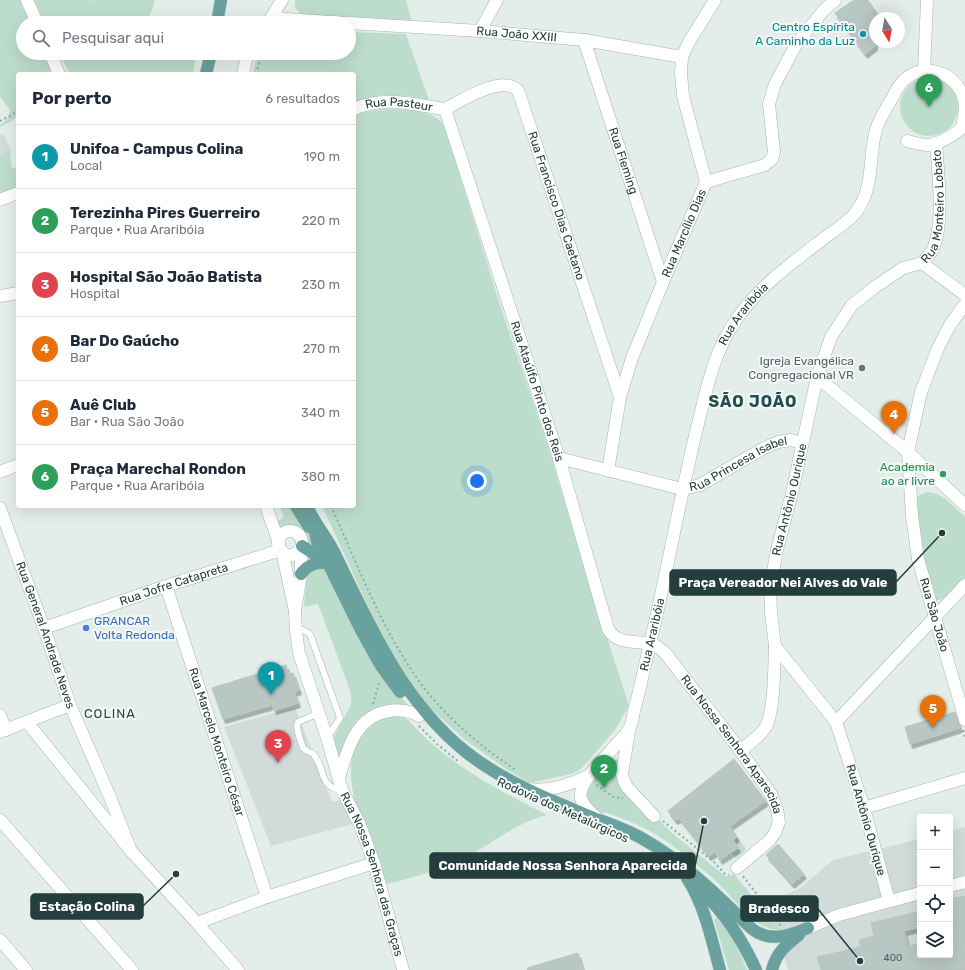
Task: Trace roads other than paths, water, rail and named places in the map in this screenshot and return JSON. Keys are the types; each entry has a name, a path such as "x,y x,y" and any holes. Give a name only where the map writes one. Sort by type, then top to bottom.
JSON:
{"main road":[{"path":"218,16 221,0"},
{"path":"206,72 209,60"},
{"path":"297,508 322,541"},
{"path":"311,510 322,541"},
{"name":"Rodovia dos Metalúrgicos","path":"322,541 329,563 361,630 381,666 419,716 449,747 482,772 530,798 644,846 670,864 708,898 730,924 741,940 756,970"},
{"name":"Rodovia dos Metalúrgicos","path":"322,541 373,634 400,679 442,730 466,752 495,771 528,789 649,842 680,864 710,889"},
{"path":"301,547 329,563"},
{"path":"300,574 311,564 329,563"},
{"path":"687,878 698,896 703,909 720,970"},
{"path":"710,889 751,928 761,935 778,938 788,936 808,928"},
{"path":"710,889 736,920 763,970"},
{"path":"772,970 775,959 780,951 808,928"}],"street":[{"path":"27,0 34,16"},
{"path":"272,16 282,0"},
{"path":"480,31 497,0"},
{"name":"Rua Marcílio Dias","path":"608,471 620,397 632,358 706,182 683,96 681,72 682,57 689,42 714,0"},
{"path":"706,182 765,165 772,159 774,152 769,104 775,84 797,42 835,0"},
{"path":"924,72 927,0"},
{"name":"Rua João XXIII","path":"356,23 480,31 584,40 682,57"},
{"name":"Rua Fleming","path":"584,40 663,282"},
{"path":"53,60 58,72"},
{"path":"243,72 246,60"},
{"name":"Rua Araribóia","path":"654,816 625,784 622,774 630,728 650,644 682,489 707,386 719,352 736,320 756,295 784,269 855,213 866,193 876,129 900,83 910,75 924,72 936,72 949,77 959,88 965,105 963,129 936,143"},
{"name":"Rua Francisco Dias Caetano","path":"445,109 484,89 509,85 518,90 620,397"},
{"name":"Rua Pasteur","path":"356,108 364,105 391,101 445,109"},
{"name":"Rua Ataúlfo Pinto dos Reis","path":"445,109 559,458 608,629 612,636 617,640 650,644"},
{"path":"907,141 926,145 936,143"},
{"name":"Rua Monteiro Lobato","path":"936,143 940,221 937,238 931,252 922,263 965,295"},
{"path":"0,200 16,194"},
{"name":"Rua Antônio Ourique","path":"889,901 864,808 836,722 775,646 770,612 770,588 777,550 792,493 816,377 831,338 852,305 875,287 904,268 922,263"},
{"path":"0,296 16,293"},
{"name":"Rua São João","path":"965,304 950,325 938,348 921,392 908,452 912,516 918,559 935,617 960,688 965,720"},
{"path":"816,377 908,452 965,505"},
{"name":"Rua Princesa Isabel","path":"559,458 682,489 700,485 764,448 778,442 791,440 802,443"},
{"path":"0,472 16,466"},
{"name":"Rua General Andrade Neves","path":"0,508 44,628 70,705 131,851"},
{"name":"Rua Nossa Senhora das Graças","path":"267,508 280,548 295,611 298,653 327,738 340,784 360,825 374,863 403,970"},
{"path":"288,532 299,535 301,539 301,547 298,552 288,555 280,548 281,536 288,532"},
{"name":"Rua Nossa Senhora das Graças","path":"295,611 300,574 301,547"},
{"name":"Rua Jofre Catapreta","path":"44,628 280,548"},
{"path":"836,722 965,585"},
{"name":"Rua Marcelo Monteiro César","path":"166,586 267,897"},
{"name":"Rua Nossa Senhora Aparecida","path":"650,644 658,647 666,654 740,750 773,797 779,822 775,833 772,837 735,864"},
{"path":"740,750 755,740 766,727 771,711 775,646"},
{"path":"0,715 3,731 70,705"},
{"name":"Rua Nossa Senhora das Graças","path":"340,784 354,737 359,728 369,719 385,712 398,710 412,712 419,716"},
{"name":"Rua General Andrade Neves","path":"27,722 131,851 238,970"},
{"name":"Rua Araribóia","path":"587,778 630,728"},
{"path":"528,789 546,790 557,788 587,778"},
{"path":"587,778 581,791 581,798 585,805 599,820"},
{"path":"864,808 965,778"},
{"path":"0,820 132,970"},
{"path":"197,923 267,897 374,863"},
{"path":"953,885 965,882"},
{"path":"808,928 839,916 889,901 917,895"},
{"path":"0,940 26,970"}],"lane":[{"path":"296,631 303,630 310,634 340,718 327,738"},
{"path":"319,714 298,722 297,724 303,748 314,755 327,784 335,788 340,784"}],"place":[{"name":"Centro Espírita A Caminho da Luz","path":"863,34"},
{"name":"Praça Marechal Rondon","path":"929,107"},
{"name":"Igreja Evangélica Congregacional VR","path":"862,368"},
{"name":"Bar Do Gaúcho","path":"894,434"},
{"name":"Academia ao ar livre","path":"943,474"},
{"name":"Praça Vereador Nei Alves do Vale","path":"942,533"},
{"name":"GRANCAR Volta Redonda","path":"86,628"},
{"name":"Unifoa - Campus Colina","path":"271,695"},
{"name":"Auê Club","path":"933,728"},
{"name":"Hospital São João Batista","path":"278,763"},
{"name":"Terezinha Pires Guerreiro","path":"604,788"},
{"name":"Comunidade Nossa Senhora Aparecida","path":"704,821"},
{"name":"Estação Colina","path":"176,874"},
{"name":"Bradesco","path":"860,961"}],"district":[{"name":"SÃO JOÃO","path":"753,401"},
{"name":"COLINA","path":"110,713"}]}
